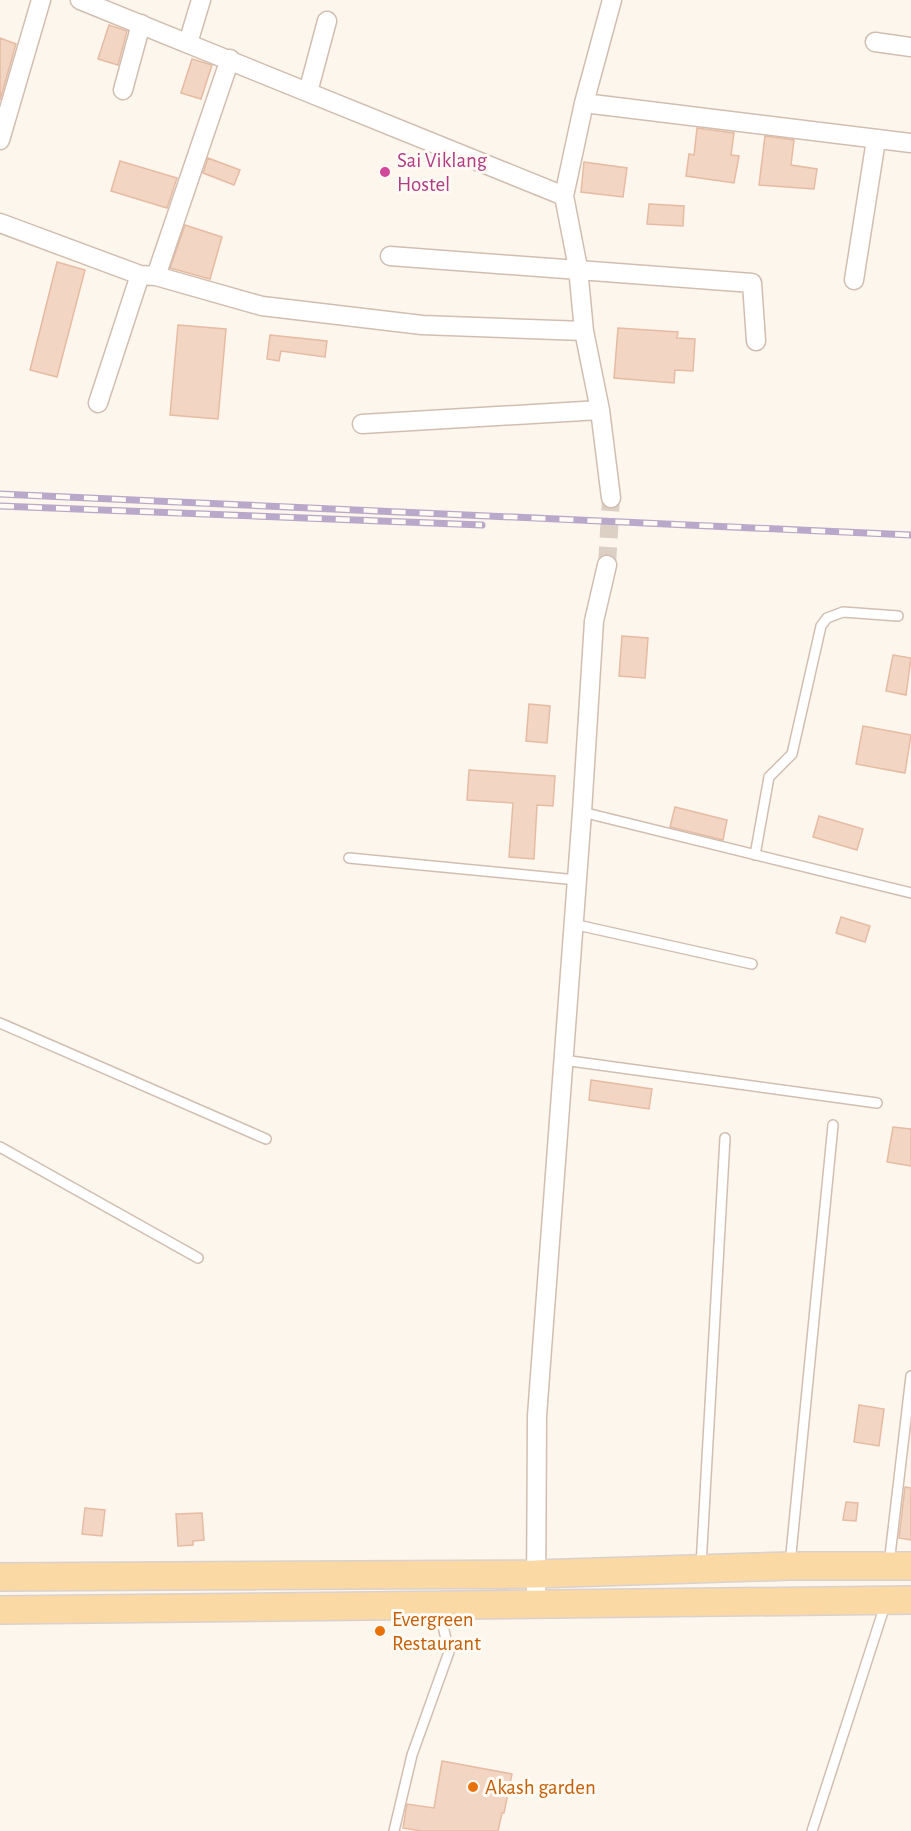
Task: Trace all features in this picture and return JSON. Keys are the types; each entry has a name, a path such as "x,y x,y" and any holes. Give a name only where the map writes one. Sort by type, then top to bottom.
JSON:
{"main road":[{"path":"0,1578 535,1574 790,1566 900,1566"},
{"path":"0,1610 899,1600"}],"street":[{"path":"0,140 41,0"},
{"path":"80,0 564,196"},
{"path":"188,43 201,0"},
{"path":"612,0 584,104 564,196 578,268 585,332 600,410 612,498"},
{"path":"308,92 327,21"},
{"path":"123,90 141,24"},
{"path":"875,42 911,47"},
{"path":"98,403 230,59"},
{"path":"584,104 911,143"},
{"path":"854,280 876,140"},
{"path":"0,223 148,276 262,306 422,325 585,332"},
{"path":"390,255 752,283 756,341"},
{"path":"362,424 600,410"},
{"path":"536,1605 537,1416 594,621 607,566"}],"lane":[{"path":"755,855 770,777 792,754 821,626 827,618 843,612 898,616"},
{"path":"582,812 911,893"},
{"path":"349,858 576,880"},
{"path":"573,924 752,964"},
{"path":"0,1023 266,1139"},
{"path":"563,1060 877,1103"},
{"path":"790,1566 833,1125"},
{"path":"701,1569 725,1138"},
{"path":"0,1147 198,1258"},
{"path":"900,1566 911,1376"},
{"path":"812,1831 899,1600"},
{"path":"394,1831 412,1755 448,1652 438,1606"}],"building":[{"path":"109,25 127,31 118,65 98,59"},
{"path":"0,38 16,44 0,100"},
{"path":"192,59 212,65 201,99 181,93"},
{"path":"697,128 734,133 731,155 739,156 734,183 686,176 689,154 694,155"},
{"path":"765,136 794,140 791,165 817,169 814,189 759,185"},
{"path":"208,158 240,170 234,185 203,173"},
{"path":"120,161 177,178 167,208 111,191"},
{"path":"584,162 627,168 623,197 581,192"},
{"path":"649,204 684,206 683,226 647,224"},
{"path":"185,225 222,237 210,279 170,268"},
{"path":"57,262 85,270 57,377 30,370"},
{"path":"178,325 226,329 218,419 170,415"},
{"path":"618,328 678,332 677,338 695,339 693,371 675,370 674,383 614,378"},
{"path":"270,335 327,341 325,357 281,351 279,361 267,359"},
{"path":"622,636 648,638 645,678 619,676"},
{"path":"893,655 911,658 906,695 886,691"},
{"path":"529,704 550,706 547,743 526,741"},
{"path":"863,726 911,735 905,773 856,764"},
{"path":"469,770 555,776 553,806 537,805 534,859 509,857 513,803 467,800"},
{"path":"675,807 727,820 723,840 670,827"},
{"path":"819,816 863,829 857,850 813,837"},
{"path":"841,917 870,926 865,942 836,933"},
{"path":"591,1080 652,1089 649,1109 589,1100"},
{"path":"893,1127 911,1129 911,1166 887,1162"},
{"path":"859,1405 884,1409 879,1446 854,1442"},
{"path":"905,1487 911,1488 911,1540 899,1538"},
{"path":"846,1502 858,1503 856,1521 843,1520"},
{"path":"85,1508 105,1510 102,1536 82,1534"},
{"path":"202,1513 204,1540 193,1541 193,1545 178,1546 176,1514"},
{"name":"Akash garden","path":"442,1761 512,1774 498,1831 421,1831 403,1828 407,1804 434,1808"}],"tunnel":[{"path":"607,565 611,498"}],"railway":[{"path":"0,494 911,535"},
{"path":"0,506 482,525"}],"place":[{"name":"Sai Viklang Hostel","path":"385,172"},
{"name":"Evergreen Restaurant","path":"380,1631"},
{"name":"Akash garden","path":"473,1787"}]}
